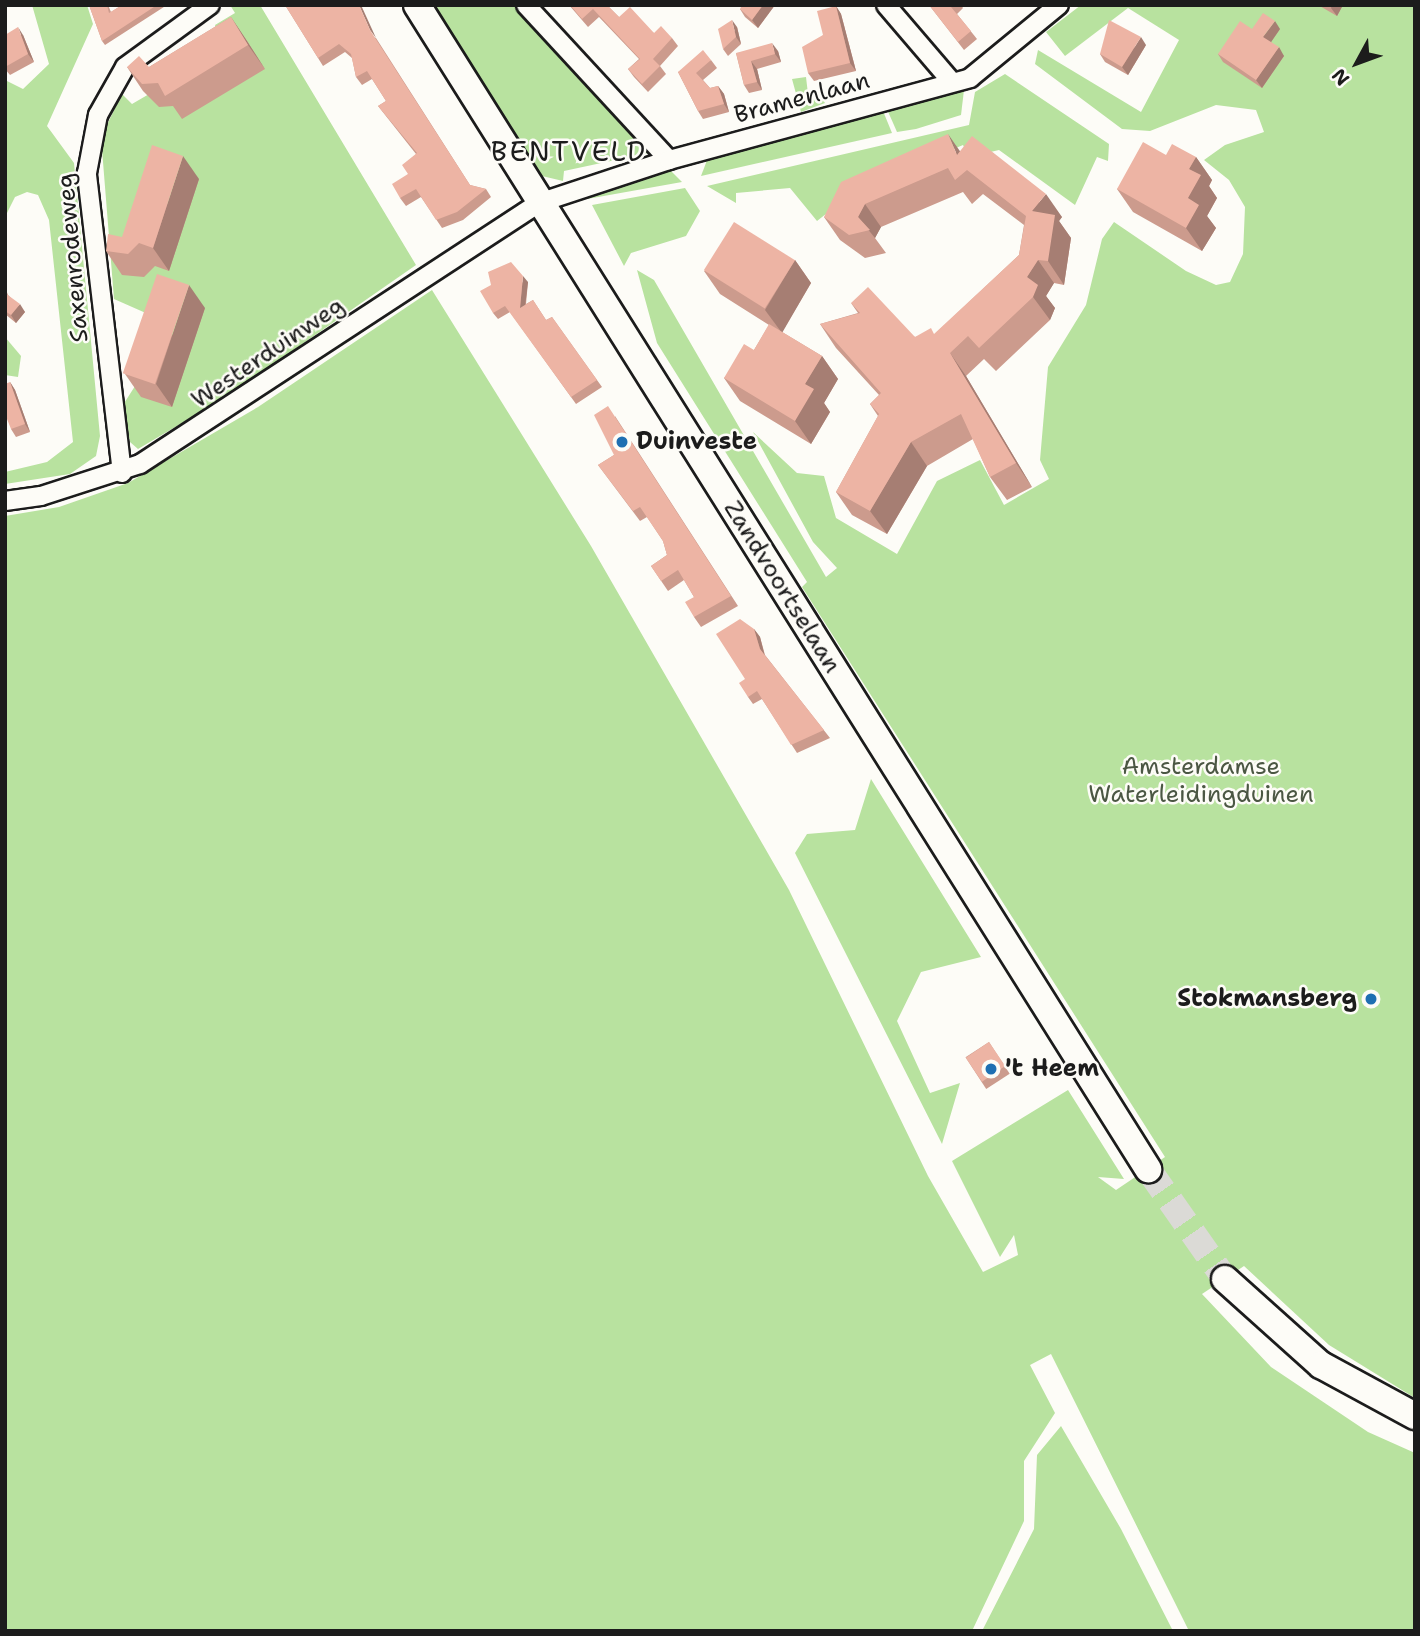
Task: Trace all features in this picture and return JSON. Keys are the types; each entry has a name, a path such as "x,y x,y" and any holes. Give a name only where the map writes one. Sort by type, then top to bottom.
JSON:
{"main road":[{"name":"Zandvoortselaan","path":"417,5 1148,1168"},
{"path":"1225,1279 1321,1364 1415,1416"}],"street":[{"name":"Saxenrodeweg","path":"122,472 87,173 95,126 125,67 209,5"},
{"path":"526,5 669,160"},
{"path":"886,5 952,82"},
{"name":"Bramenlaan","path":"539,203 669,160 952,82 986,67 1059,5"},
{"name":"Westerduinweg","path":"5,501 122,472 207,424 539,203"}],"green space":[{"path":"32,5 87,5 93,24 47,126 74,163 100,436 96,456 70,474 5,484 5,472 47,462 73,442 49,220 38,195 27,192 15,197 5,217 5,80 23,89 49,64"},
{"path":"230,5 260,5 416,265 226,397 138,449 130,442 123,405 142,375 148,314 114,299 101,137 122,94 132,104 168,83 217,33 215,25 235,13"},
{"path":"430,5 519,5 648,153 564,171 563,181 542,176"},
{"name":"Amsterdamse Waterleidingduinen","path":"1081,5 1415,5 1415,1398 1329,1345 1244,1266 1202,1294 1271,1367 1368,1432 1415,1453 1415,1631 1189,1631 1051,1354 1030,1365 1055,1413 1024,1461 1024,1521 972,1631 5,1631 5,516 59,507 128,483 258,407 432,290 591,546 789,890 928,1176 983,1272 1018,1255 1014,1235 1000,1257 952,1161 1068,1090 1124,1179 1098,1177 1116,1190 1165,1157 802,587 807,582 657,343 637,270 654,280 826,577 837,568 813,542 753,432 797,473 824,476 836,518 897,554 937,481 980,460 1004,505 1049,479 1040,460 1048,367 1086,305 1102,239 1114,222 1186,271 1216,285 1230,282 1243,254 1245,207 1229,180 1204,160 1225,145 1264,132 1256,110 1216,105 1150,131 1122,129 1035,64 1038,50 1141,112 1179,40 1128,8 1065,56 1046,32"},
{"path":"1005,74 1109,144 1108,161 1097,157 1075,205 999,150 969,157 963,145 855,191 817,221 790,188 736,193 736,203 707,186 969,125 975,92"},
{"path":"806,77 808,94 819,94 825,103 801,112 792,79"},
{"path":"964,90 961,115 916,129 897,132 886,107"},
{"path":"883,111 892,133 701,176 709,155"},
{"path":"667,167 682,182 587,199 585,192"},
{"path":"685,188 700,211 686,236 631,253 624,266 592,205"},
{"path":"5,337 21,356 18,377 5,375"},
{"path":"871,779 981,957 921,972 897,1021 930,1093 960,1083 942,1144 795,853 807,834 855,830"},
{"path":"1061,1426 1121,1529 1173,1631 982,1631 1034,1529 1037,1455"}],"building":[{"path":"89,5 107,5 109,13 122,5 157,5 102,41"},
{"path":"285,5 359,5 370,30 470,185 486,189 457,212 436,220 416,189 400,198 392,184 408,174 402,165 417,153 378,106 386,101 367,71 356,77 351,54 339,44 318,58"},
{"path":"570,5 607,5 619,17 630,7 654,33 661,26 672,38 653,59 660,66 642,84 628,69 640,59 593,9 582,19"},
{"path":"742,5 763,5 752,20 740,9"},
{"path":"929,5 952,5 971,31 958,42"},
{"path":"836,6 850,63 808,73 802,47 823,35 817,11"},
{"path":"1263,13 1275,21 1263,37 1279,47 1256,80 1218,54 1240,21 1252,29"},
{"path":"231,17 248,45 165,96 158,83 142,84 127,67 139,56 149,67"},
{"path":"732,20 736,37 723,49 718,29"},
{"path":"1109,20 1141,37 1122,67 1100,54"},
{"path":"18,27 28,54 5,67 5,35"},
{"path":"772,43 775,54 751,61 757,82 744,85 736,53"},
{"path":"703,50 711,60 696,73 710,88 718,86 724,104 698,111 678,72"},
{"path":"948,134 957,155 972,136 1046,194 1032,211 1055,215 1048,261 1038,260 1027,277 1038,285 1033,297 979,348 968,336 950,353 1016,463 990,477 961,414 911,442 870,511 836,492 879,414 870,404 881,393 820,324 860,313 851,303 868,287 915,337 931,328 934,334 1019,255 1026,216 967,170 955,180 948,168 865,204 858,217 870,230 849,235 824,217 841,182"},
{"path":"1143,142 1166,155 1172,144 1196,157 1189,169 1201,175 1188,198 1199,205 1186,228 1117,189"},
{"path":"152,145 183,156 153,248 139,243 128,254 106,251 108,234 122,237"},
{"path":"734,222 795,260 765,308 704,270"},
{"path":"511,262 523,276 520,308 533,300 546,320 552,317 597,380 571,397 505,306 493,313 480,291 491,285 488,272"},
{"path":"157,274 189,285 155,384 123,373"},
{"path":"5,293 20,304 11,315 5,311"},
{"path":"769,324 822,356 805,384 814,389 795,421 724,378 744,344 754,350"},
{"path":"10,382 25,424 11,429 5,414 5,384"},
{"path":"608,406 731,596 694,617 685,602 694,597 678,570 661,581 651,566 667,555 663,541 640,507 633,511 598,465 614,455 594,415"},
{"path":"740,619 754,629 760,649 824,730 791,745 757,691 748,697 739,683 745,679 716,634"},
{"name":"'t Heem","path":"989,1042 1005,1066 982,1082 966,1058"}],"tunnel":[{"path":"1148,1169 1225,1279"}],"place":[{"name":"Duinveste","path":"622,442"},
{"name":"Stokmansberg","path":"1371,999"},
{"name":"'t Heem","path":"991,1069"}],"district":[{"name":"BENTVELD","path":"569,151"}]}
